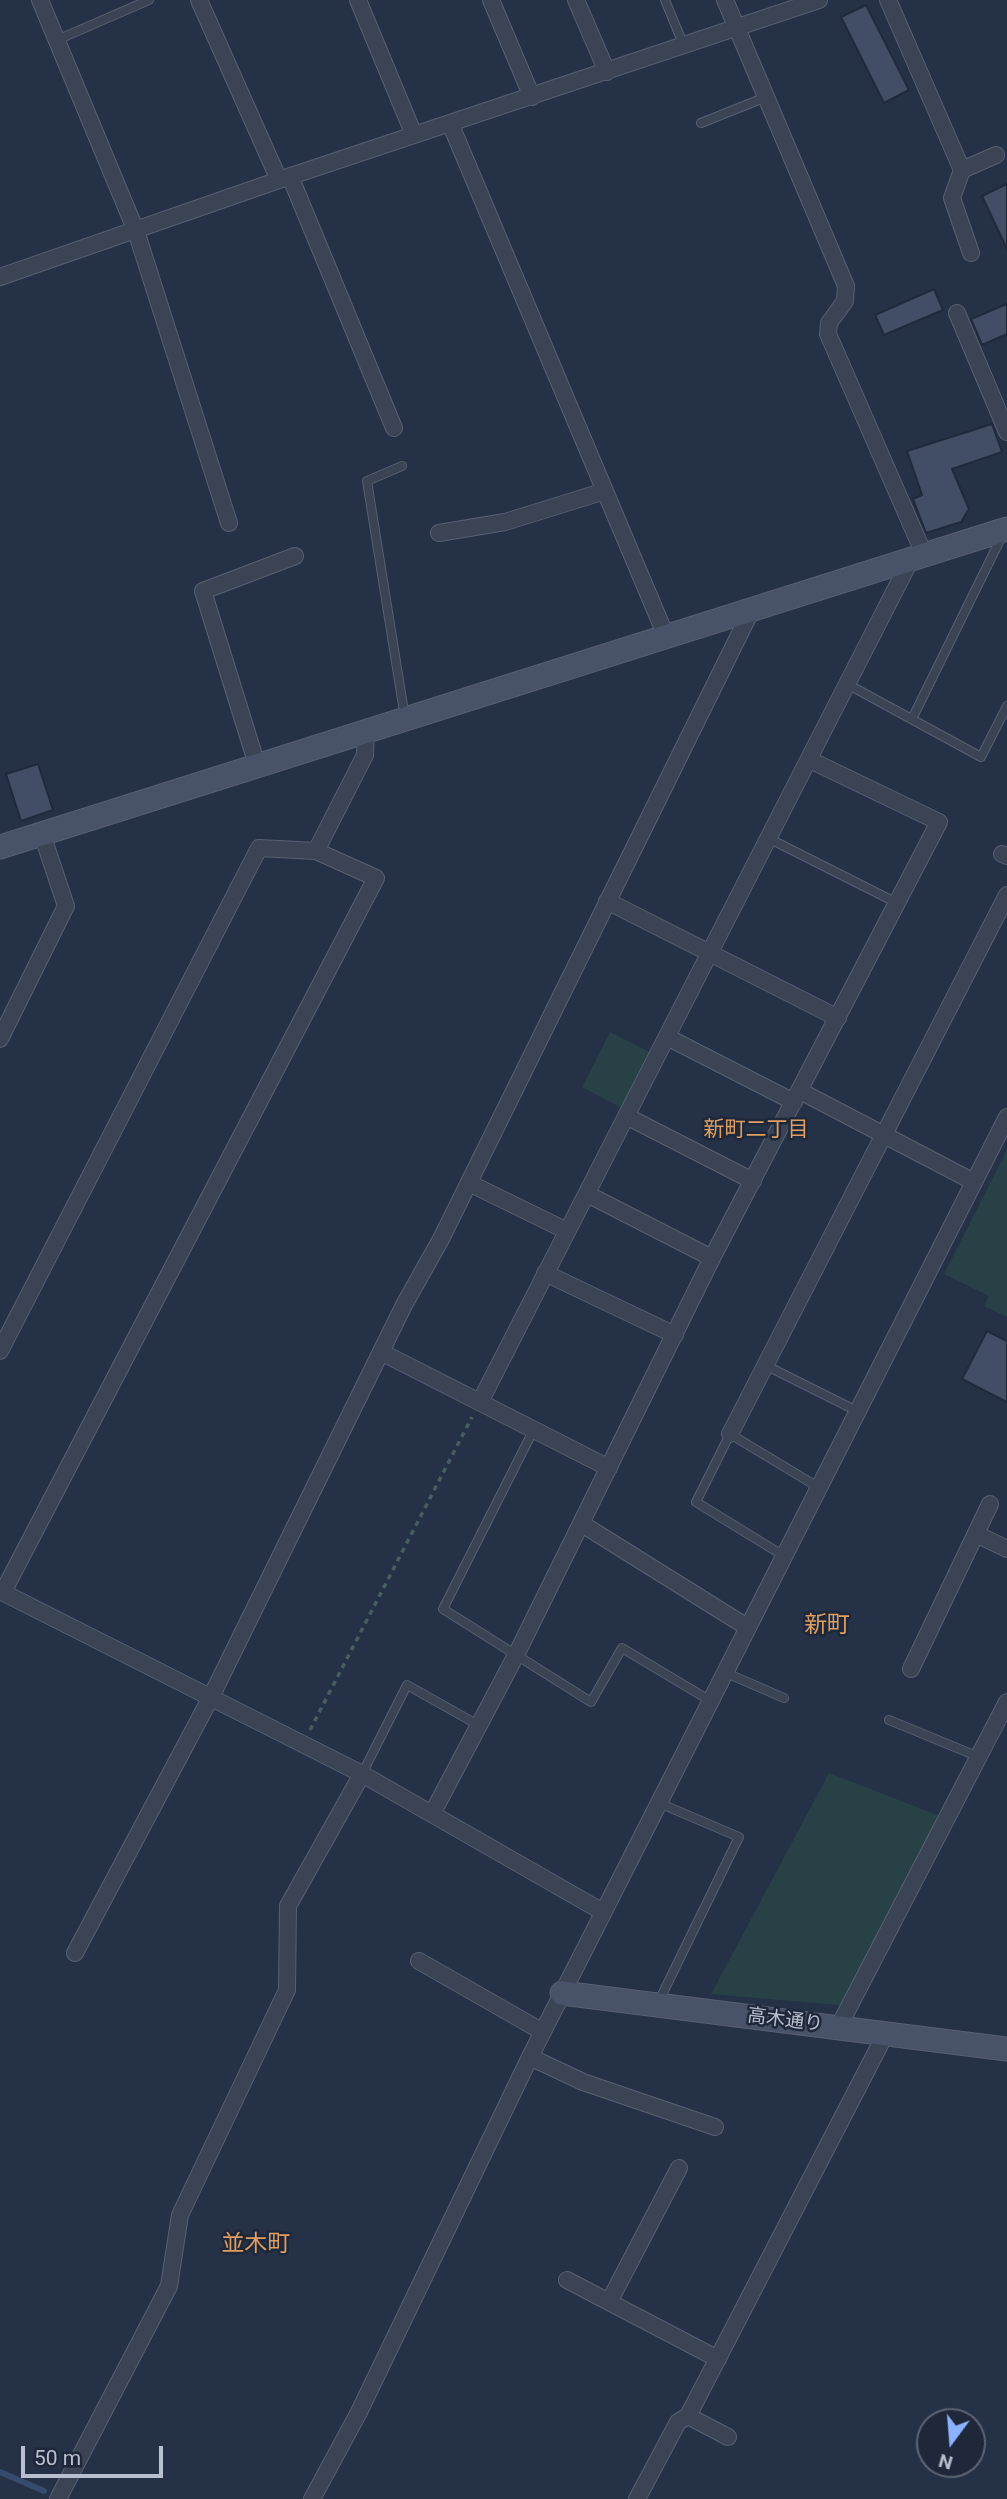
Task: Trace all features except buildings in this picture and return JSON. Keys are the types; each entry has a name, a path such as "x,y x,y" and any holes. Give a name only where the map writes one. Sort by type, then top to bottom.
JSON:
{"street":[{"path":"40,0 136,231 229,523"},
{"path":"199,0 285,178 394,428"},
{"path":"358,0 414,135"},
{"path":"491,0 532,97"},
{"path":"576,0 607,72"},
{"path":"725,0 846,286 845,301 828,324 828,334 918,557"},
{"path":"2,271 136,231 285,178 819,0"},
{"path":"888,0 962,170 952,198 971,253"},
{"path":"450,123 666,636"},
{"path":"962,170 996,155"},
{"path":"957,313 1007,432"},
{"path":"439,533 505,522 605,491"},
{"path":"0,848 1006,529"},
{"path":"257,765 203,591 295,556"},
{"path":"480,1402 810,760 918,557"},
{"path":"75,1953 211,1697 381,1352 469,1183 752,609"},
{"path":"316,850 365,755 366,730"},
{"path":"432,1814 480,1727 712,1258 939,822 810,760"},
{"path":"0,1039 66,906 42,834"},
{"path":"0,1351 259,848 316,850 376,878 2,1592 362,1774 603,1912"},
{"path":"730,1434 886,1136 1007,895"},
{"path":"607,901 838,1018"},
{"path":"669,1038 886,1136 974,1182"},
{"path":"628,1117 753,1181"},
{"path":"312,2499 359,2412 542,2032 1007,1117"},
{"path":"469,1183 567,1231"},
{"path":"587,1194 712,1258"},
{"path":"545,1273 675,1335"},
{"path":"381,1352 609,1468"},
{"path":"911,1669 990,1504"},
{"path":"582,1524 747,1626"},
{"path":"976,1534 1007,1549"},
{"path":"838,2028 979,1757 1001,1727 1007,1702"},
{"path":"58,2499 169,2286 180,2215 287,1990 288,1906 362,1774"},
{"path":"419,1961 542,2032"},
{"name":"高木通り","path":"562,1993 1007,2049"},
{"path":"643,2497 677,2422 688,2416 886,2033"},
{"path":"530,2057 583,2082 715,2126"},
{"path":"610,2302 679,2168"},
{"path":"567,2280 718,2358"},
{"path":"688,2416 728,2437"}],"lane":[{"path":"57,40 149,0"},
{"path":"665,0 684,46"},
{"path":"701,123 766,97"},
{"path":"402,466 367,481 405,718"},
{"path":"912,719 1006,529"},
{"path":"849,685 981,757 1007,706"},
{"path":"770,839 897,903"},
{"path":"767,1366 857,1411"},
{"path":"534,1429 443,1609 591,1702 622,1648 709,1700"},
{"path":"784,1556 696,1502 730,1434 818,1487"},
{"path":"724,1672 784,1698"},
{"path":"362,1774 407,1685 480,1727"},
{"path":"889,1720 979,1757"},
{"path":"657,2006 739,1837 659,1803"}],"path":[{"path":"303,1744 480,1402"}],"green space":[{"path":"610,1032 656,1055 627,1111 582,1087"},
{"path":"1007,1150 1007,1317 984,1306 989,1296 944,1274"},
{"path":"829,1773 940,1816 850,2006 711,1994"}],"waterway":[{"path":"0,2472 44,2491"}],"district":[{"name":"新町二丁目","path":"756,1131"},
{"name":"新町","path":"827,1626"},
{"name":"並木町","path":"256,2245"}]}
